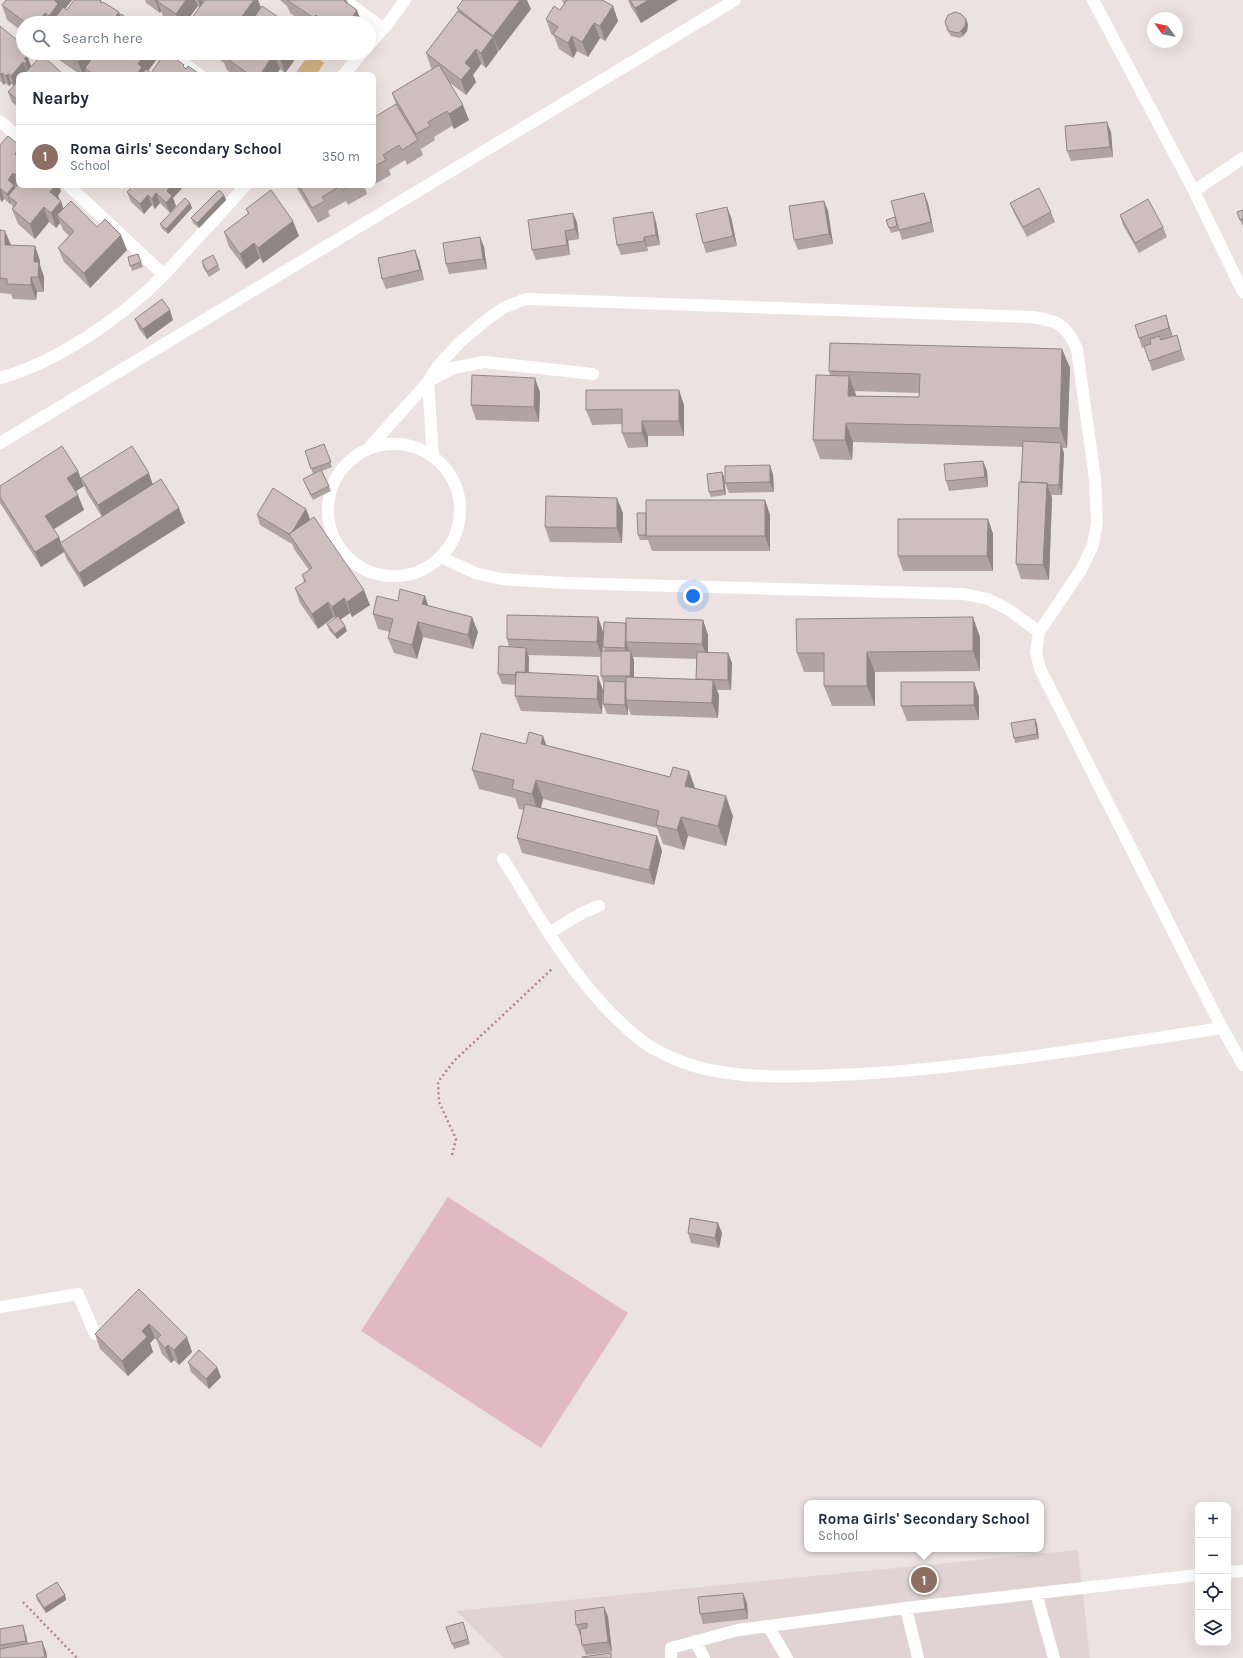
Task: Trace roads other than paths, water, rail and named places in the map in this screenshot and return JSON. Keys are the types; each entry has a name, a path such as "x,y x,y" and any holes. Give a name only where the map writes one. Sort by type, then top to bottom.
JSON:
{"street":[{"path":"344,0 366,16"},
{"path":"376,36 405,0"},
{"path":"0,443 735,0"},
{"path":"1093,0 1194,191 1243,292"},
{"path":"376,23 383,28"},
{"path":"180,60 196,72"},
{"path":"346,72 356,60"},
{"path":"0,120 16,135"},
{"path":"1194,191 1243,158"},
{"path":"71,188 164,275"},
{"path":"0,378 37,365 106,324 152,287 243,188"},
{"path":"367,450 389,444 412,446 432,456 449,472 459,493 460,516 455,538 441,557 424,570 404,576 383,576 363,569 346,557 334,539 328,519 329,498 336,478 349,462 367,450 428,382 438,366 460,342 485,321 504,308 526,299 1032,317 1061,324 1072,336 1077,349 1095,479 1097,523 1092,545 1081,570 1039,632 1036,652 1040,669 1222,1028 1243,1065"},
{"path":"428,382 453,368 484,362 593,374"},
{"path":"428,382 432,456"},
{"path":"441,557 475,572 501,579 581,583 964,594 988,599 1009,610 1039,632"},
{"path":"503,859 566,960 594,996 624,1026 648,1045 676,1060 710,1070 739,1074 813,1076 918,1070 1010,1059 1222,1028"},
{"path":"549,933 582,913 600,906"},
{"path":"0,1307 78,1294 95,1334"},
{"path":"1231,1572 1243,1571"},
{"path":"672,1658 671,1648 738,1630 906,1608 1195,1576"},
{"path":"1036,1593 1054,1658"},
{"path":"906,1608 918,1658"},
{"path":"768,1626 786,1658"},
{"path":"695,1641 704,1658"}],"place":[{"name":"Roma Girls' Secondary School","path":"924,1580"}]}
